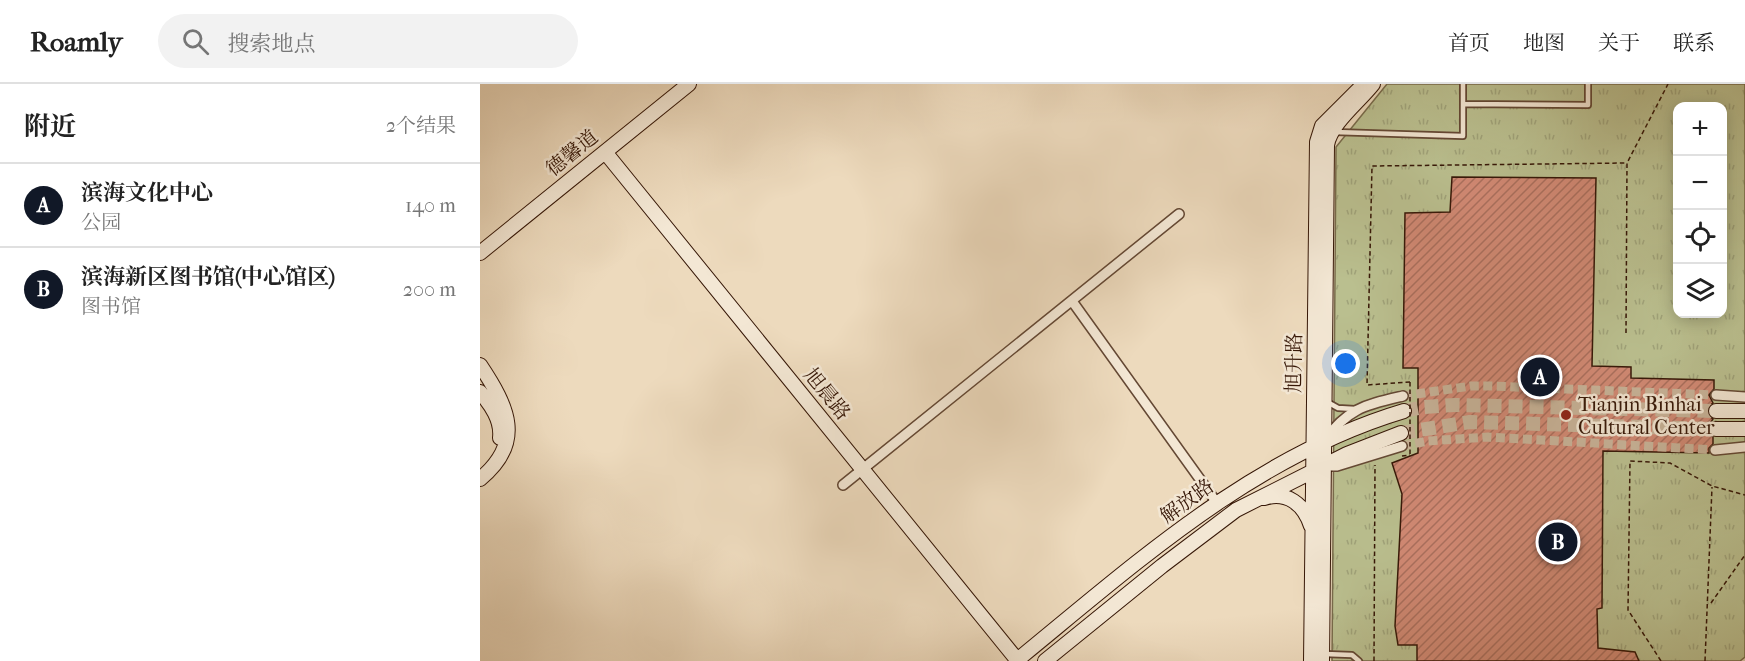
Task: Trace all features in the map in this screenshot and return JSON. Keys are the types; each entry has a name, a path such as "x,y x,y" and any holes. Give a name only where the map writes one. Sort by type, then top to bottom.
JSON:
{"street":[{"name":"德馨道","path":"480,253 689,84"},
{"path":"1325,131 1326,122 1364,84"},
{"path":"1325,131 1373,84"},
{"name":"旭升路","path":"1318,445 1323,392 1327,145 1325,131"},
{"name":"旭升路","path":"1317,658 1316,150 1325,131"},
{"name":"旭晨路","path":"605,152 1017,661"},
{"path":"843,485 1179,214"},
{"path":"1072,301 1218,503"},
{"path":"480,365 502,404 509,429 504,452 480,479"},
{"path":"480,392 495,411 501,431 500,442 496,450 480,468"},
{"path":"1716,394 1745,397"},
{"path":"1318,445 1338,423 1358,410 1403,396"},
{"name":"解放路","path":"1017,661 1159,545 1256,477 1367,423 1404,411"},
{"path":"1716,411 1745,411"},
{"path":"1716,429 1745,429"},
{"name":"解放路","path":"1045,661 1236,510 1367,445 1401,440"},
{"path":"1715,450 1745,447"},
{"name":"旭升路","path":"1317,658 1312,531 1318,468"},
{"path":"1253,501 1273,495 1289,498 1304,510 1312,531"}],"lane":[{"path":"1325,131 1463,136 1462,84"},
{"path":"1463,104 1588,105 1588,84"},
{"path":"1323,392 1332,406 1358,410"},
{"path":"1317,658 1352,656 1359,661"}],"path":[{"path":"1626,333 1627,163 1668,84"},
{"path":"1399,457 1410,455 1410,382 1366,385 1372,166 1627,163"},
{"path":"1374,661 1375,460"},
{"path":"1661,661 1628,610 1630,461 1670,462 1712,486 1745,495"},
{"path":"1706,661 1712,486"},
{"path":"1709,605 1745,555"}],"green space":[{"path":"1387,84 1745,84 1745,657 1740,661 1332,661 1336,147"}],"building":[{"name":"Tianjin Binhai Cultural Center","path":"1452,177 1596,178 1592,366 1631,367 1631,378 1714,380 1714,389 1709,395 1713,403 1707,410 1713,419 1707,428 1713,437 1709,453 1603,451 1602,608 1597,609 1598,648 1635,652 1639,661 1417,661 1417,645 1398,645 1395,626 1402,494 1392,463 1418,453 1418,368 1403,368 1405,213 1450,212"}],"tunnel":[{"path":"1403,396 1471,386 1716,395"},
{"path":"1404,411 1455,405 1716,411"},
{"path":"1401,433 1470,422 1716,429"},
{"path":"1402,446 1428,441 1488,437 1715,450"}],"place":[{"name":"滨海文化中心","path":"1540,377"},
{"name":"Tianjin Binhai Cultural Center","path":"1566,415"},
{"name":"滨海新区图书馆(中心馆区)","path":"1558,542"}]}
